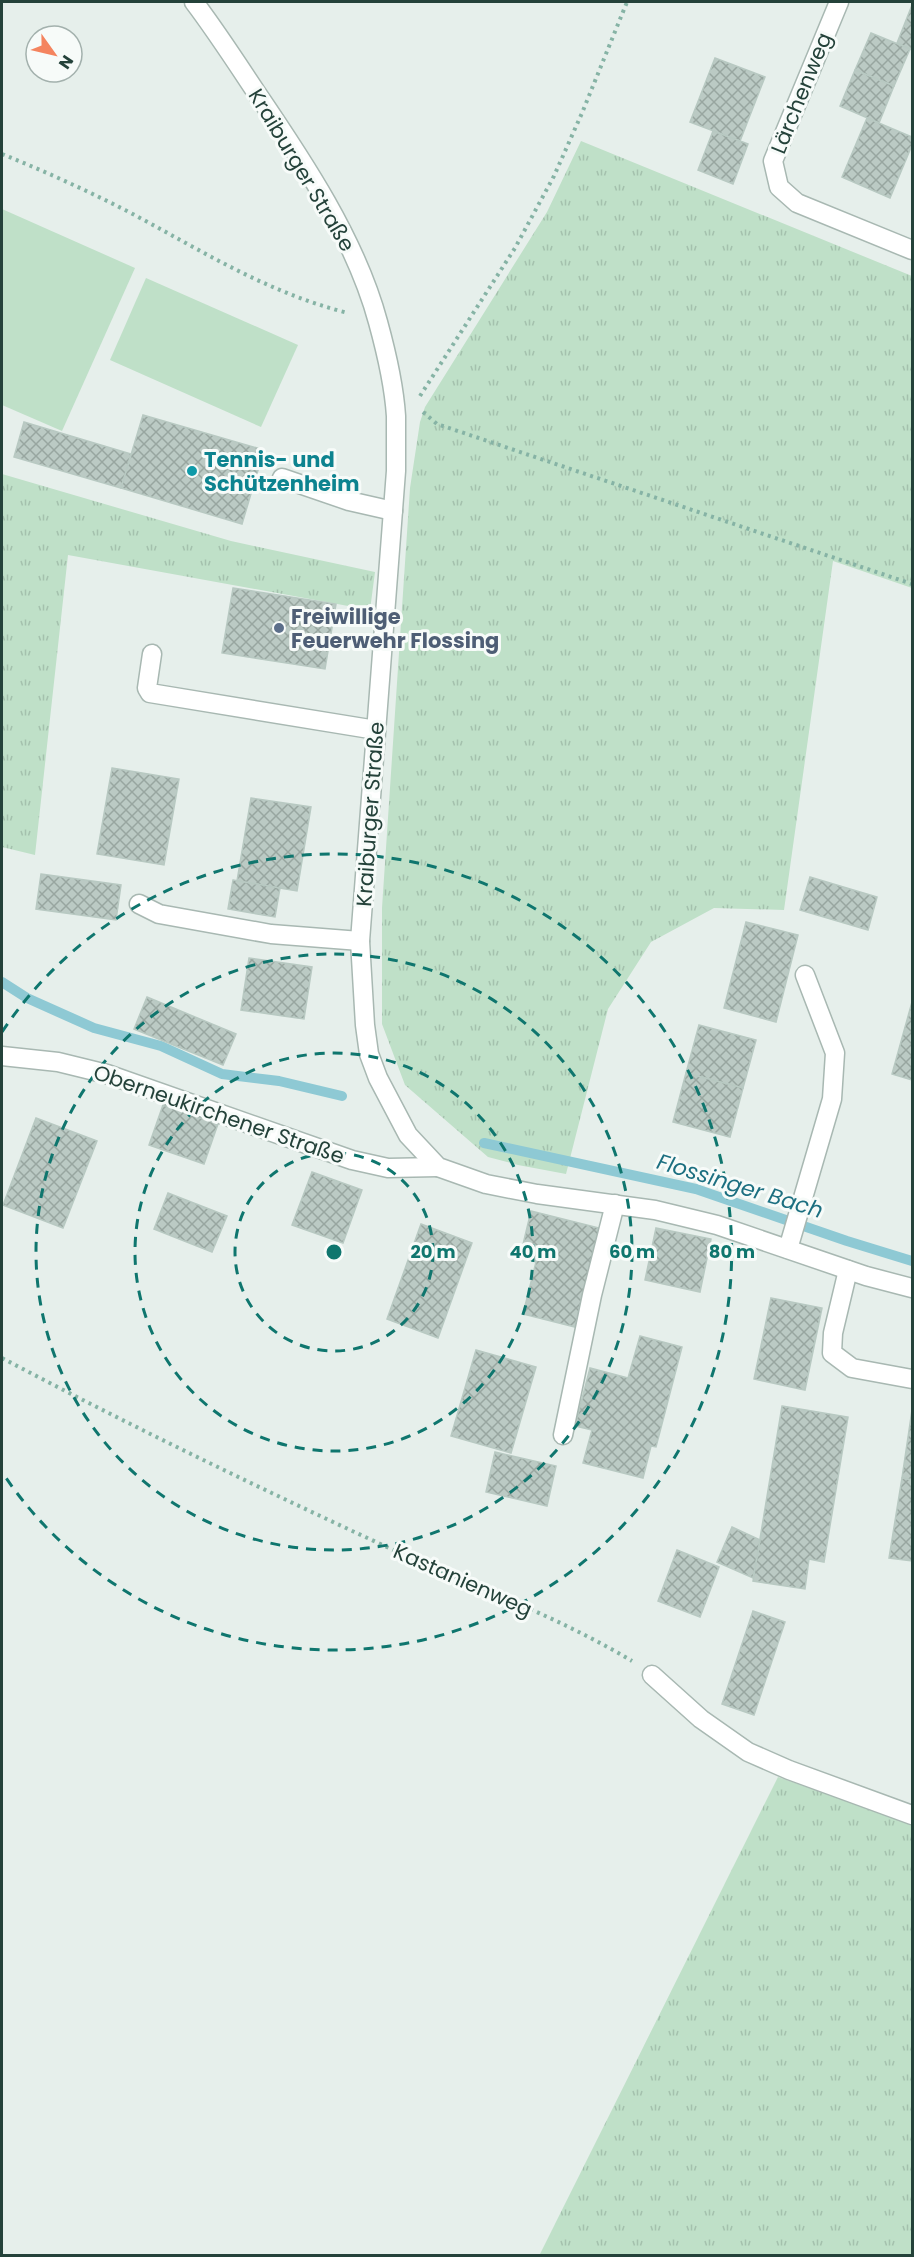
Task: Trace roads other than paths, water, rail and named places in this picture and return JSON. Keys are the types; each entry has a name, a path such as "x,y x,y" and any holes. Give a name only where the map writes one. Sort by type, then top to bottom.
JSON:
{"street":[{"name":"Kraiburger Straße","path":"194,2 289,140 327,204 357,263 378,320 396,414 396,471 360,941 369,1054 378,1078 408,1135 438,1167 486,1184 537,1194 655,1210 717,1225 789,1244 849,1270 912,1288"},
{"name":"Lärchenweg","path":"839,2 773,161 779,187 797,203 912,250"},
{"path":"282,478 349,501 393,511"},
{"path":"152,654 147,688 150,693 376,730"},
{"path":"139,904 159,914 271,934 360,941"},
{"path":"789,1244 832,1099 835,1053 805,975"},
{"name":"Oberneukirchener Straße","path":"2,1056 58,1062 107,1074 352,1160 388,1168 438,1167"},
{"path":"563,1436 592,1295 615,1204"},
{"path":"849,1270 833,1333 832,1353 852,1368 912,1379"},
{"path":"652,1675 701,1719 748,1752 789,1770 912,1815"}],"waterway":[{"path":"2,982 27,998 94,1028 161,1046 222,1074 279,1081 342,1096"},
{"name":"Flossinger Bach","path":"484,1143 696,1189 912,1261"}],"place":[{"name":"Tennis- und Schützenheim","path":"192,471"},
{"name":"Freiwillige Feuerwehr Flossing","path":"279,628"}]}
